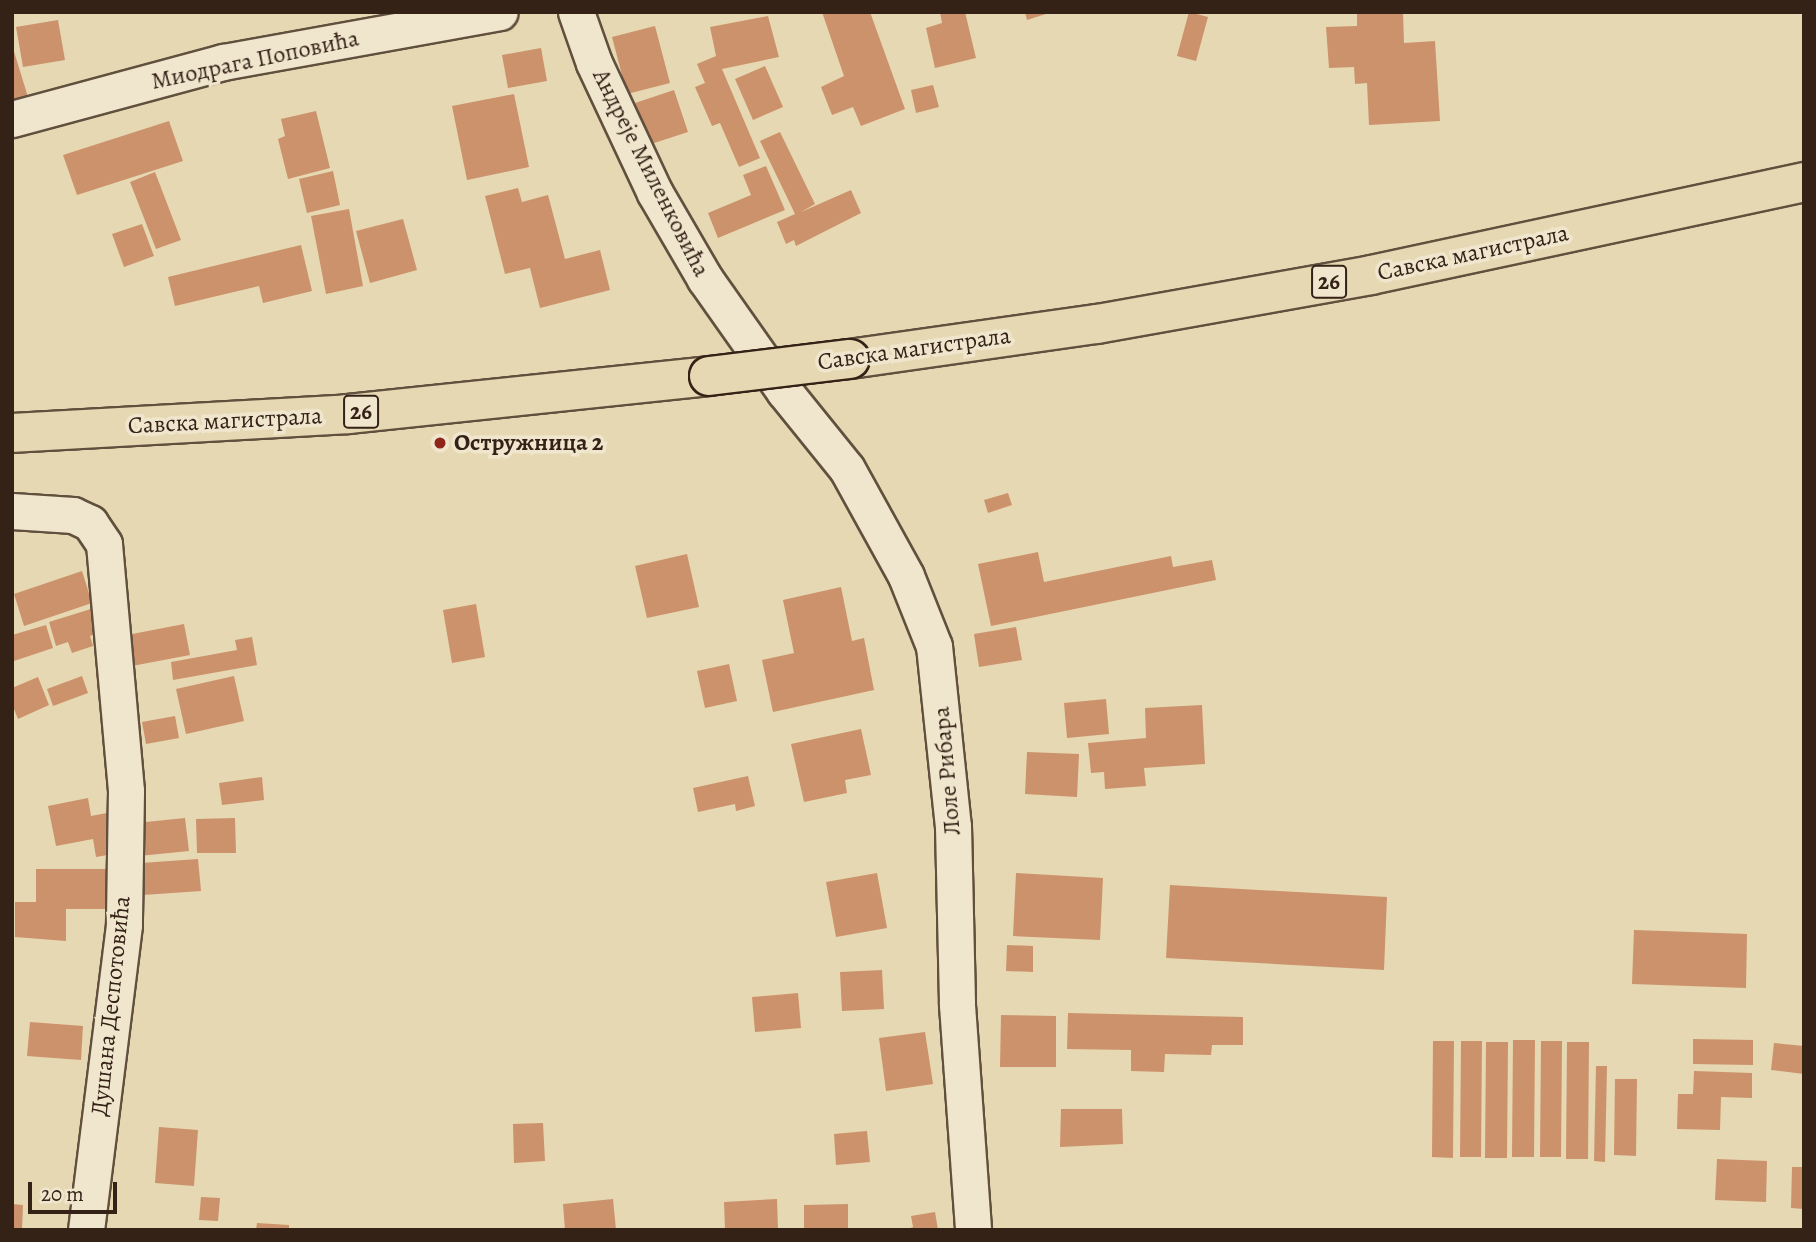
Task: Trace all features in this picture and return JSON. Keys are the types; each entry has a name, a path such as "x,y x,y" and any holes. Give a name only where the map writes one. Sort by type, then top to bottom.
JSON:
{"main road":[{"name":"Савска магистрала","path":"12,433 348,414 850,359 1097,324 1371,275 1804,181"}],"street":[{"name":"Миодрага Поповића","path":"12,119 223,62 500,12"},
{"name":"Андреје Миленковића","path":"576,12 594,64 656,192 705,279 763,362"},
{"name":"Лоле Рибара","path":"763,362 847,469 870,507 917,599 934,646 953,826 957,1005 973,1230"},
{"name":"Душана Деспотовића","path":"12,511 73,515 90,523 104,544 126,791 124,926 86,1230"}],"building":[{"path":"822,12 870,12 905,109 861,126 853,107 832,115 821,87 844,76"},
{"path":"940,12 965,12 976,58 935,68 926,28 942,23"},
{"path":"1025,12 1049,12 1049,13 1027,20"},
{"path":"1189,12 1208,17 1196,61 1177,56"},
{"path":"1357,12 1403,12 1404,43 1435,41 1440,121 1369,125 1367,83 1355,84 1354,67 1329,68 1326,27 1357,26"},
{"path":"768,16 779,57 722,69 760,158 739,167 720,123 712,126 695,87 705,83 697,64 716,56 710,27"},
{"path":"58,20 65,60 23,67 16,27"},
{"path":"655,26 670,83 627,94 612,37"},
{"path":"12,45 28,97 12,102"},
{"path":"541,48 547,81 508,88 502,55"},
{"path":"765,66 783,107 753,120 735,79"},
{"path":"933,85 939,107 916,113 911,90"},
{"path":"674,90 688,132 648,145 635,103"},
{"path":"514,94 529,167 467,180 452,106"},
{"path":"316,111 330,168 288,179 278,139 285,136 281,119"},
{"path":"169,121 183,161 77,195 63,155"},
{"path":"780,132 815,204 801,212 851,190 861,213 796,246 794,240 786,244 777,222 795,214 760,141"},
{"path":"766,166 785,210 718,238 708,213 751,195 743,175"},
{"path":"333,171 340,205 307,213 299,179"},
{"path":"155,172 181,240 156,249 130,182"},
{"path":"518,188 522,202 548,195 565,259 600,250 610,290 540,308 530,268 505,274 485,196"},
{"path":"349,209 363,286 326,294 311,216"},
{"path":"403,219 417,270 370,283 356,231"},
{"path":"142,224 154,256 124,267 112,234"},
{"path":"301,245 312,291 263,303 259,286 175,306 168,277"},
{"path":"1008,493 1012,505 988,513 984,500"},
{"path":"1038,552 1044,582 1171,556 1173,567 1212,560 1216,580 991,626 978,564"},
{"path":"687,554 699,607 647,618 635,566"},
{"path":"82,571 92,603 24,626 14,594"},
{"path":"841,587 852,641 864,638 874,690 773,712 762,660 794,653 783,600"},
{"path":"476,604 485,657 452,663 443,610"},
{"path":"94,608 101,632 90,636 93,646 72,653 68,642 56,646 49,622"},
{"path":"184,624 190,655 132,666 127,635"},
{"path":"46,625 53,648 14,661 12,635"},
{"path":"1016,627 1022,660 979,667 974,634"},
{"path":"252,637 257,665 173,680 171,662 237,650 235,640"},
{"path":"729,664 737,701 705,708 697,671"},
{"path":"82,676 88,693 53,706 47,689"},
{"path":"234,676 244,721 186,734 176,689"},
{"path":"38,677 49,705 18,719 12,704 12,688"},
{"path":"1106,699 1109,734 1067,738 1064,703"},
{"path":"1202,705 1205,764 1144,768 1146,786 1105,789 1104,772 1091,773 1088,743 1146,738 1145,708"},
{"path":"175,716 179,738 146,744 142,722"},
{"path":"861,729 871,775 845,780 847,793 804,802 791,744"},
{"path":"1027,752 1079,754 1077,797 1025,794"},
{"path":"748,776 755,806 736,811 735,804 698,812 693,788"},
{"path":"262,777 264,800 222,805 219,783"},
{"path":"88,798 91,816 112,812 119,853 96,857 93,839 56,846 48,806"},
{"path":"185,818 189,851 139,856 136,823"},
{"path":"235,818 236,853 197,853 196,819"},
{"path":"198,859 201,891 143,895 141,863"},
{"path":"36,869 111,869 111,909 66,909 66,941 15,937 15,902 36,902"},
{"path":"877,873 887,928 836,937 826,882"},
{"path":"1016,873 1103,878 1100,940 1013,936"},
{"path":"1170,885 1387,897 1384,970 1166,958"},
{"path":"1634,930 1747,934 1746,988 1632,984"},
{"path":"1007,945 1033,946 1033,972 1006,971"},
{"path":"882,970 884,1009 842,1011 840,972"},
{"path":"798,993 801,1028 755,1032 752,997"},
{"path":"1068,1013 1243,1017 1243,1045 1212,1045 1211,1055 1165,1054 1164,1072 1131,1071 1131,1050 1067,1049"},
{"path":"1001,1015 1056,1016 1056,1067 1000,1067"},
{"path":"30,1022 83,1026 81,1060 27,1056"},
{"path":"925,1032 933,1084 886,1091 879,1038"},
{"path":"1693,1039 1753,1040 1753,1065 1693,1064"},
{"path":"1513,1040 1535,1040 1534,1157 1512,1157"},
{"path":"1433,1041 1454,1041 1453,1158 1432,1157"},
{"path":"1461,1041 1482,1041 1481,1157 1460,1157"},
{"path":"1541,1041 1562,1041 1561,1157 1540,1157"},
{"path":"1486,1042 1508,1042 1507,1158 1485,1158"},
{"path":"1567,1042 1589,1042 1588,1159 1566,1159"},
{"path":"1774,1043 1804,1046 1804,1074 1771,1070"},
{"path":"1596,1066 1607,1066 1605,1162 1594,1161"},
{"path":"1694,1071 1752,1073 1752,1098 1721,1097 1720,1130 1677,1129 1678,1094 1693,1094"},
{"path":"1615,1079 1637,1079 1636,1156 1614,1155"},
{"path":"1061,1109 1122,1109 1123,1144 1060,1147"},
{"path":"543,1123 545,1161 514,1163 513,1124"},
{"path":"159,1127 198,1130 194,1186 155,1183"},
{"path":"867,1131 870,1162 836,1165 834,1134"},
{"path":"1717,1159 1767,1161 1766,1202 1715,1200"},
{"path":"1792,1167 1804,1167 1804,1209 1791,1208"},
{"path":"201,1197 220,1198 218,1221 199,1220"},
{"path":"613,1199 616,1230 565,1230 563,1204"},
{"path":"777,1199 778,1230 725,1230 724,1202"},
{"path":"12,1204 23,1205 22,1230 12,1230"},
{"path":"848,1204 848,1230 804,1230 804,1205"},
{"path":"935,1212 938,1230 905,1230 913,1227 911,1216"},
{"path":"257,1223 289,1225 289,1230 256,1230"}],"place":[{"name":"Остружница 2","path":"440,443"}]}
